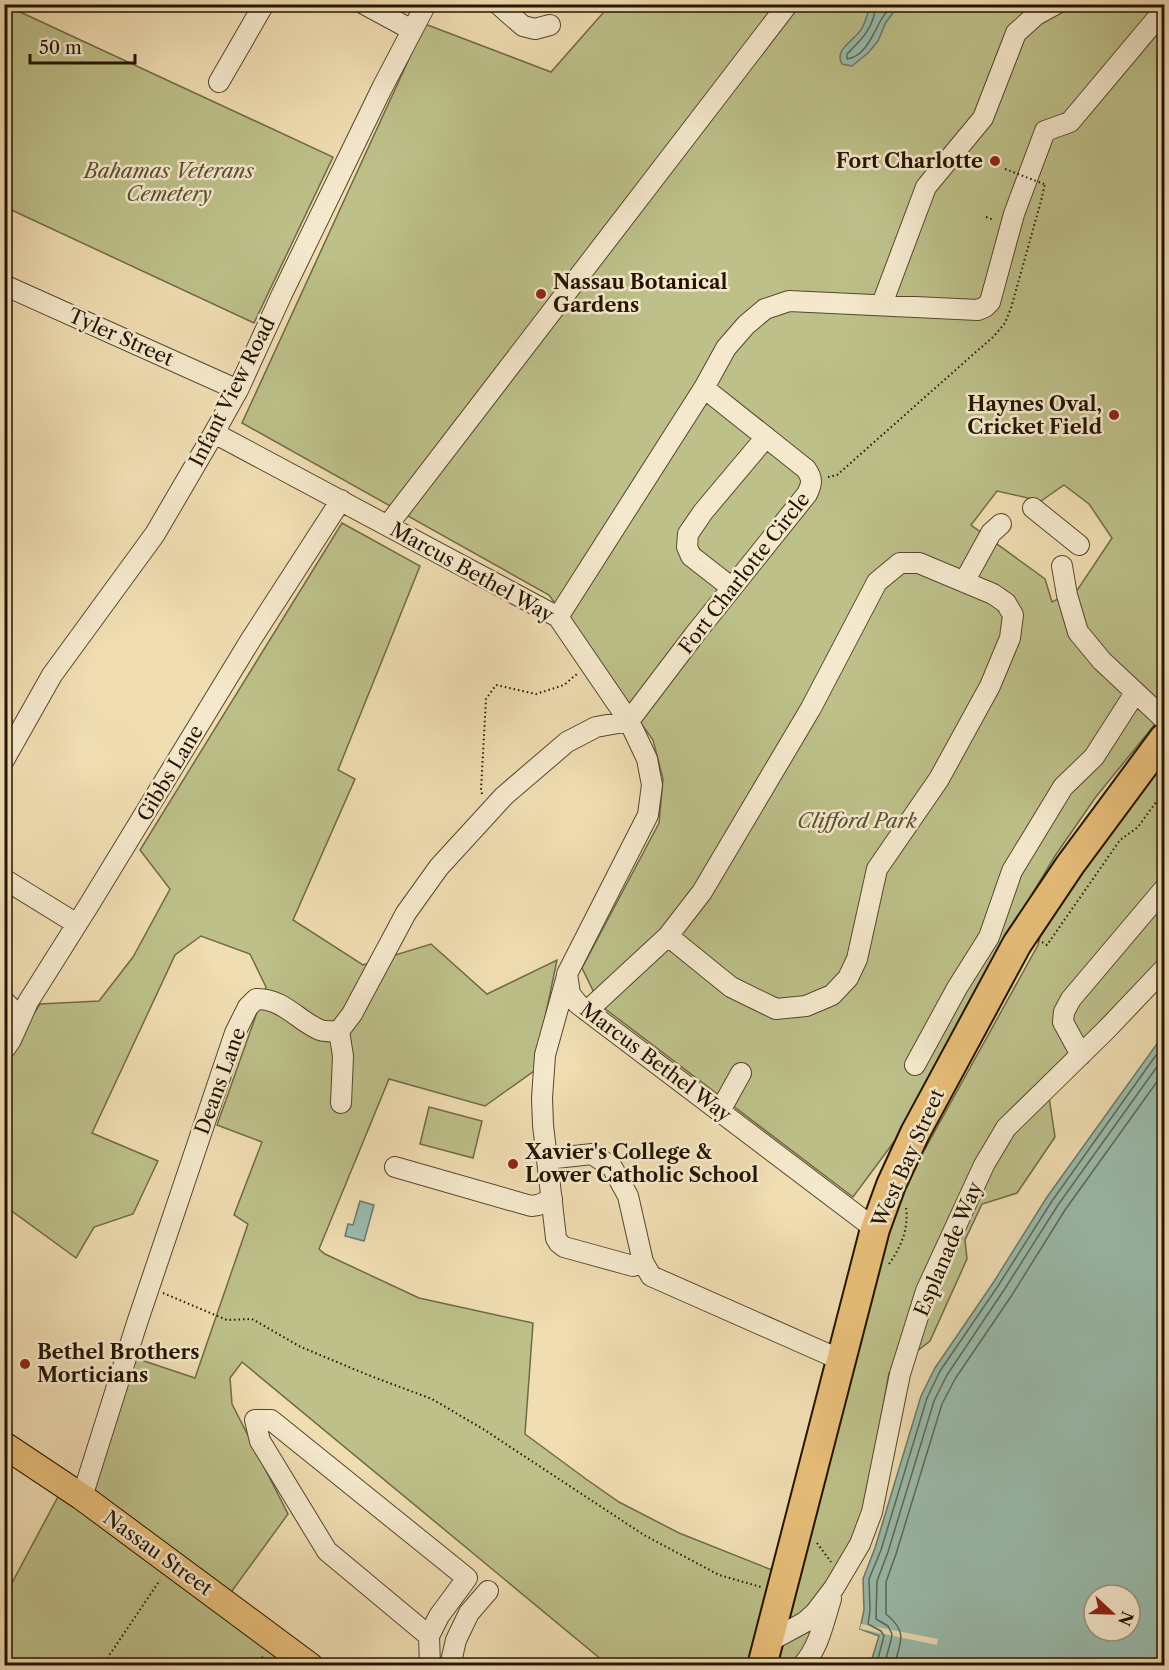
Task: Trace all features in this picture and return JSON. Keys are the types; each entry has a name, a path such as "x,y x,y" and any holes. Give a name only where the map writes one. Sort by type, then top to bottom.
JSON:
{"highway":[{"name":"West Bay Street","path":"765,1654 874,1229 891,1185 915,1133 1017,944 1070,865 1164,738"}],"main road":[{"name":"Nassau Street","path":"4,1445 82,1497 310,1665"}],"street":[{"path":"219,82 264,4"},
{"path":"364,4 412,30"},
{"name":"Infant View Road","path":"4,760 52,675 155,534 214,433 238,390 382,88 426,4"},
{"path":"498,4 523,26 535,29 550,25"},
{"path":"388,525 788,4"},
{"path":"882,304 926,187 982,118 1016,33 1036,15 1056,4"},
{"path":"558,617 704,388 726,348 746,325 765,309 789,301 978,310 990,302 1014,214 1045,131 1070,122 1164,10"},
{"name":"Tyler Street","path":"4,285 238,390"},
{"name":"Fort Charlotte Circle","path":"629,721 812,485 812,477 806,469 704,388"},
{"name":"Marcus Bethel Way","path":"214,433 558,617 629,721 647,759 652,785 648,815 567,974 570,994 587,1011 874,1229"},
{"path":"732,588 691,556 687,547 688,534 703,512 766,437"},
{"name":"Gibbs Lane","path":"4,1050 28,1002 250,641 341,500"},
{"path":"1033,508 1079,545"},
{"path":"963,582 992,533 1001,524"},
{"path":"587,1011 668,936 708,882 811,708 878,582 900,562 919,563 993,594 1006,603 1013,615 1010,638 990,686 939,779 877,869 857,959 848,978 832,995 806,1006 776,1009 731,987 668,936"},
{"path":"1062,566 1067,595 1078,632 1102,661 1164,719"},
{"path":"915,1065 957,988 989,937 1012,871 1064,787 1094,757 1135,693"},
{"path":"341,1103 343,1056 339,1031 352,1014 406,914 439,867 504,796 567,742 596,727 629,721"},
{"path":"4,879 78,924"},
{"path":"1081,1055 1063,1022 1064,1012 1071,999 1164,892"},
{"name":"Esplanade Way","path":"765,1654 815,1613 838,1582 860,1544 872,1512 900,1374 926,1291 984,1165 1006,1128 1164,969"},
{"path":"567,974 545,1055 542,1107 556,1238 564,1246 633,1266 643,1262"},
{"name":"Deans Lane","path":"82,1497 235,1033 248,1007 256,999 266,999 283,1006 322,1031 339,1031"},
{"path":"4,1001 21,1018"},
{"path":"720,1111 741,1073"},
{"path":"547,1159 592,1154 612,1167 628,1196 643,1262 651,1276 841,1360"},
{"path":"395,1167 531,1206 552,1199"},
{"path":"429,1636 327,1551 260,1441 255,1420 271,1420 467,1578 439,1616 429,1636 430,1665"},
{"name":"Esplanade Way","path":"802,1665 809,1659 815,1647 838,1582"},
{"path":"450,1665 456,1640 469,1613 488,1591"}],"path":[{"path":"1005,169 1044,184"},
{"path":"489,812 481,790 486,699 496,686 536,694 564,685 589,663"},
{"path":"1036,939 1047,945 1120,840 1138,827 1164,791"},
{"path":"885,1269 902,1242 907,1212 904,1202"},
{"path":"150,1287 227,1320 252,1319 301,1347 432,1399 483,1429 644,1535 719,1575 781,1593"},
{"path":"815,1540 838,1582"},
{"path":"102,1665 171,1563"}],"green space":[{"name":"Bahamas Veterans Cemetery","path":"5,5 333,157 254,323 5,207"},
{"name":"Clifford Park","path":"610,5 1164,5 1164,713 1095,798 1055,856 1005,939 902,1131 853,1197 600,1005 582,968 659,823 663,779 653,740 549,595 242,423 425,24 551,72","holes":["1064,485 1089,504 1112,538 1078,589 1052,602 1045,579 971,525 997,491 1041,501"]},
{"path":"342,523 420,566 338,770 355,779 293,920 363,965 431,944 487,994 557,960 534,1071 485,1106 389,1079 319,1249 325,1254 419,1298 533,1323 525,1434 619,1502 679,1533 772,1570 747,1665 644,1665 634,1658 626,1665 608,1665 242,1362 230,1378 232,1404 288,1514 229,1595 92,1492 135,1358 195,1378 248,1224 234,1215 262,1142 217,1125 266,987 250,954 201,936 175,955 92,1133 158,1161 133,1214 94,1227 76,1258 5,1206 4,1061 40,1004 99,1001 133,957 170,889 140,850"},
{"path":"1164,747 1164,956 1046,1077 1055,1137 1017,1193 982,1204 965,1240 967,1259 930,1341 889,1373 864,1513 815,1665 771,1666 868,1294 912,1159 925,1149 1038,945 1041,932"},
{"path":"429,1107 482,1121 473,1158 420,1144"},
{"path":"60,1493 291,1666 5,1666 5,1596"}],"water":[{"path":"870,5 899,5 886,22 878,41 868,53 852,66 842,64 840,54 862,28"},
{"path":"1164,1034 1164,1665 870,1665 879,1636 860,1629 864,1610 863,1579 875,1548 921,1396 935,1368 993,1283 1047,1197"},
{"path":"360,1201 374,1205 364,1241 345,1236 348,1224 353,1225"}],"pier":[{"path":"861,1624 938,1639 937,1645 860,1629"}],"place":[{"name":"Fort Charlotte","path":"995,161"},
{"name":"Nassau Botanical Gardens","path":"541,294"},
{"name":"Haynes Oval, Cricket Field","path":"1114,415"},
{"name":"Xavier's College & Lower Catholic School","path":"513,1164"},
{"name":"Bethel Brothers Morticians","path":"25,1364"}]}
